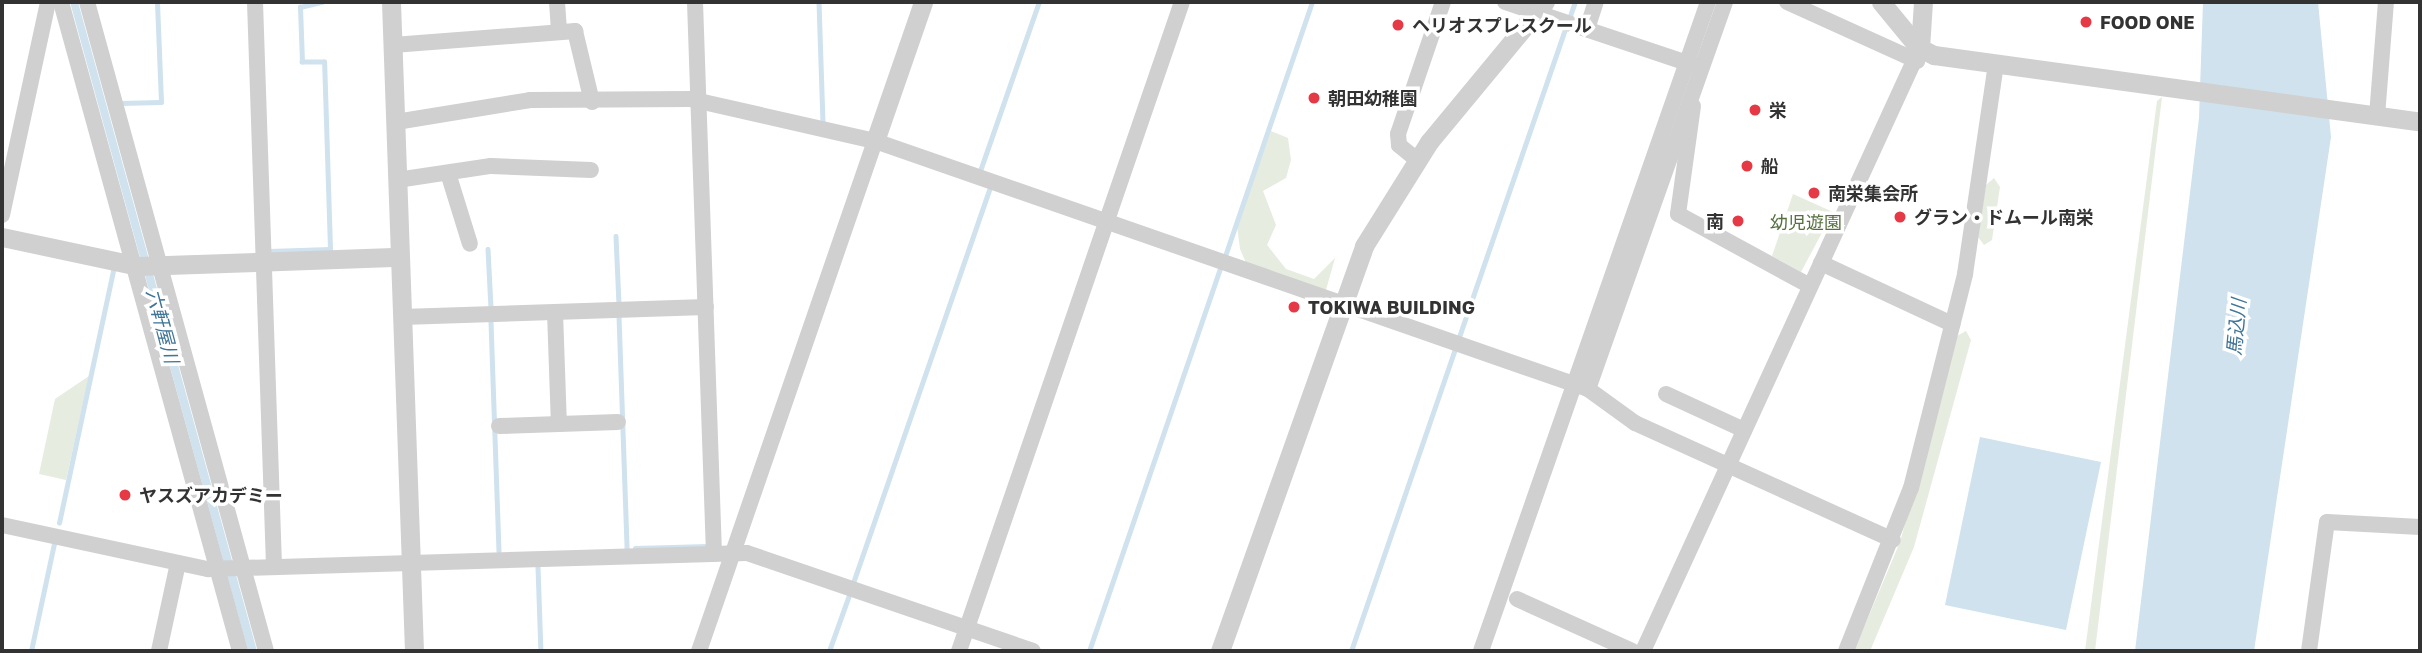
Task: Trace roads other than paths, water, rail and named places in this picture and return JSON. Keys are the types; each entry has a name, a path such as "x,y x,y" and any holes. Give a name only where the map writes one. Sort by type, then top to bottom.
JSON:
{"street":[{"path":"2,215 48,2"},
{"path":"61,2 147,265 266,651"},
{"path":"87,2 240,651"},
{"path":"255,2 274,567"},
{"path":"391,2 414,651"},
{"path":"557,2 559,28"},
{"path":"695,2 714,554"},
{"path":"699,651 923,2"},
{"path":"959,651 1182,2"},
{"path":"1416,159 1399,145 1398,134 1443,2"},
{"path":"1505,2 1541,7 1587,29 1691,65"},
{"path":"1587,29 1596,2"},
{"path":"1580,387 1691,65 1708,2"},
{"path":"1481,651 1688,98 1691,65 1725,2"},
{"path":"1787,2 1918,55 1996,63 2420,122"},
{"path":"1881,2 1918,55"},
{"path":"1643,651 1918,55 1923,2"},
{"path":"2377,116 2386,2"},
{"path":"1220,651 1339,305 1374,228 1416,159 1541,7"},
{"path":"393,45 559,28 575,30 581,39 592,102"},
{"path":"1846,651 1893,540 1952,324 1996,63"},
{"path":"1688,98 1694,100 1678,214 1810,286"},
{"path":"396,122 513,101 698,99 875,141 1580,387 1635,423 1893,540"},
{"path":"397,180 503,166 591,170"},
{"path":"448,173 470,244"},
{"path":"2,237 147,265 400,257"},
{"path":"1821,263 1952,324"},
{"path":"402,317 706,307"},
{"path":"555,312 559,424"},
{"path":"1665,394 1744,430"},
{"path":"499,426 618,422"},
{"path":"2309,651 2327,522 2420,527"},
{"path":"2,525 178,563 219,569 747,553 1033,651"},
{"path":"159,651 178,563"},
{"path":"1517,599 1632,651"}],"water":[{"name":"六軒屋川","path":"70,2 78,2 257,651 248,651"},
{"name":"馬込川","path":"2203,2 2318,2 2331,137 2254,651 2135,651 2199,118"},
{"path":"1980,437 2101,462 2066,630 1945,605"}],"waterway":[{"path":"120,103 161,102 157,2"},
{"path":"269,251 330,249 324,62 302,62 300,7 321,2"},
{"path":"819,2 823,122"},
{"path":"980,171 1039,2"},
{"path":"1224,259 1312,2"},
{"path":"1569,19 1575,2"},
{"path":"1458,340 1566,27"},
{"path":"853,583 990,188"},
{"path":"616,236 619,304"},
{"path":"488,249 491,309"},
{"path":"1089,651 1220,268"},
{"path":"59,523 113,271"},
{"path":"619,316 627,549"},
{"path":"491,322 499,551"},
{"path":"1351,651 1455,349"},
{"path":"31,651 54,544"},
{"path":"635,548 708,546"},
{"path":"538,567 541,651"},
{"path":"829,651 849,595"}],"place":[{"name":"FOOD ONE","path":"2086,22"},
{"name":"ヘリオスプレスクール","path":"1398,25"},
{"name":"朝田幼稚園","path":"1314,98"},
{"name":"栄","path":"1755,110"},
{"name":"船","path":"1747,166"},
{"name":"南栄集会所","path":"1814,193"},
{"name":"グラン・ドムール南栄","path":"1900,217"},
{"name":"南","path":"1738,221"},
{"name":"TOKIWA BUILDING","path":"1294,307"},
{"name":"ヤスズアカデミー","path":"125,495"}],"park label":[{"name":"幼児遊園","path":"1806,222"}]}
